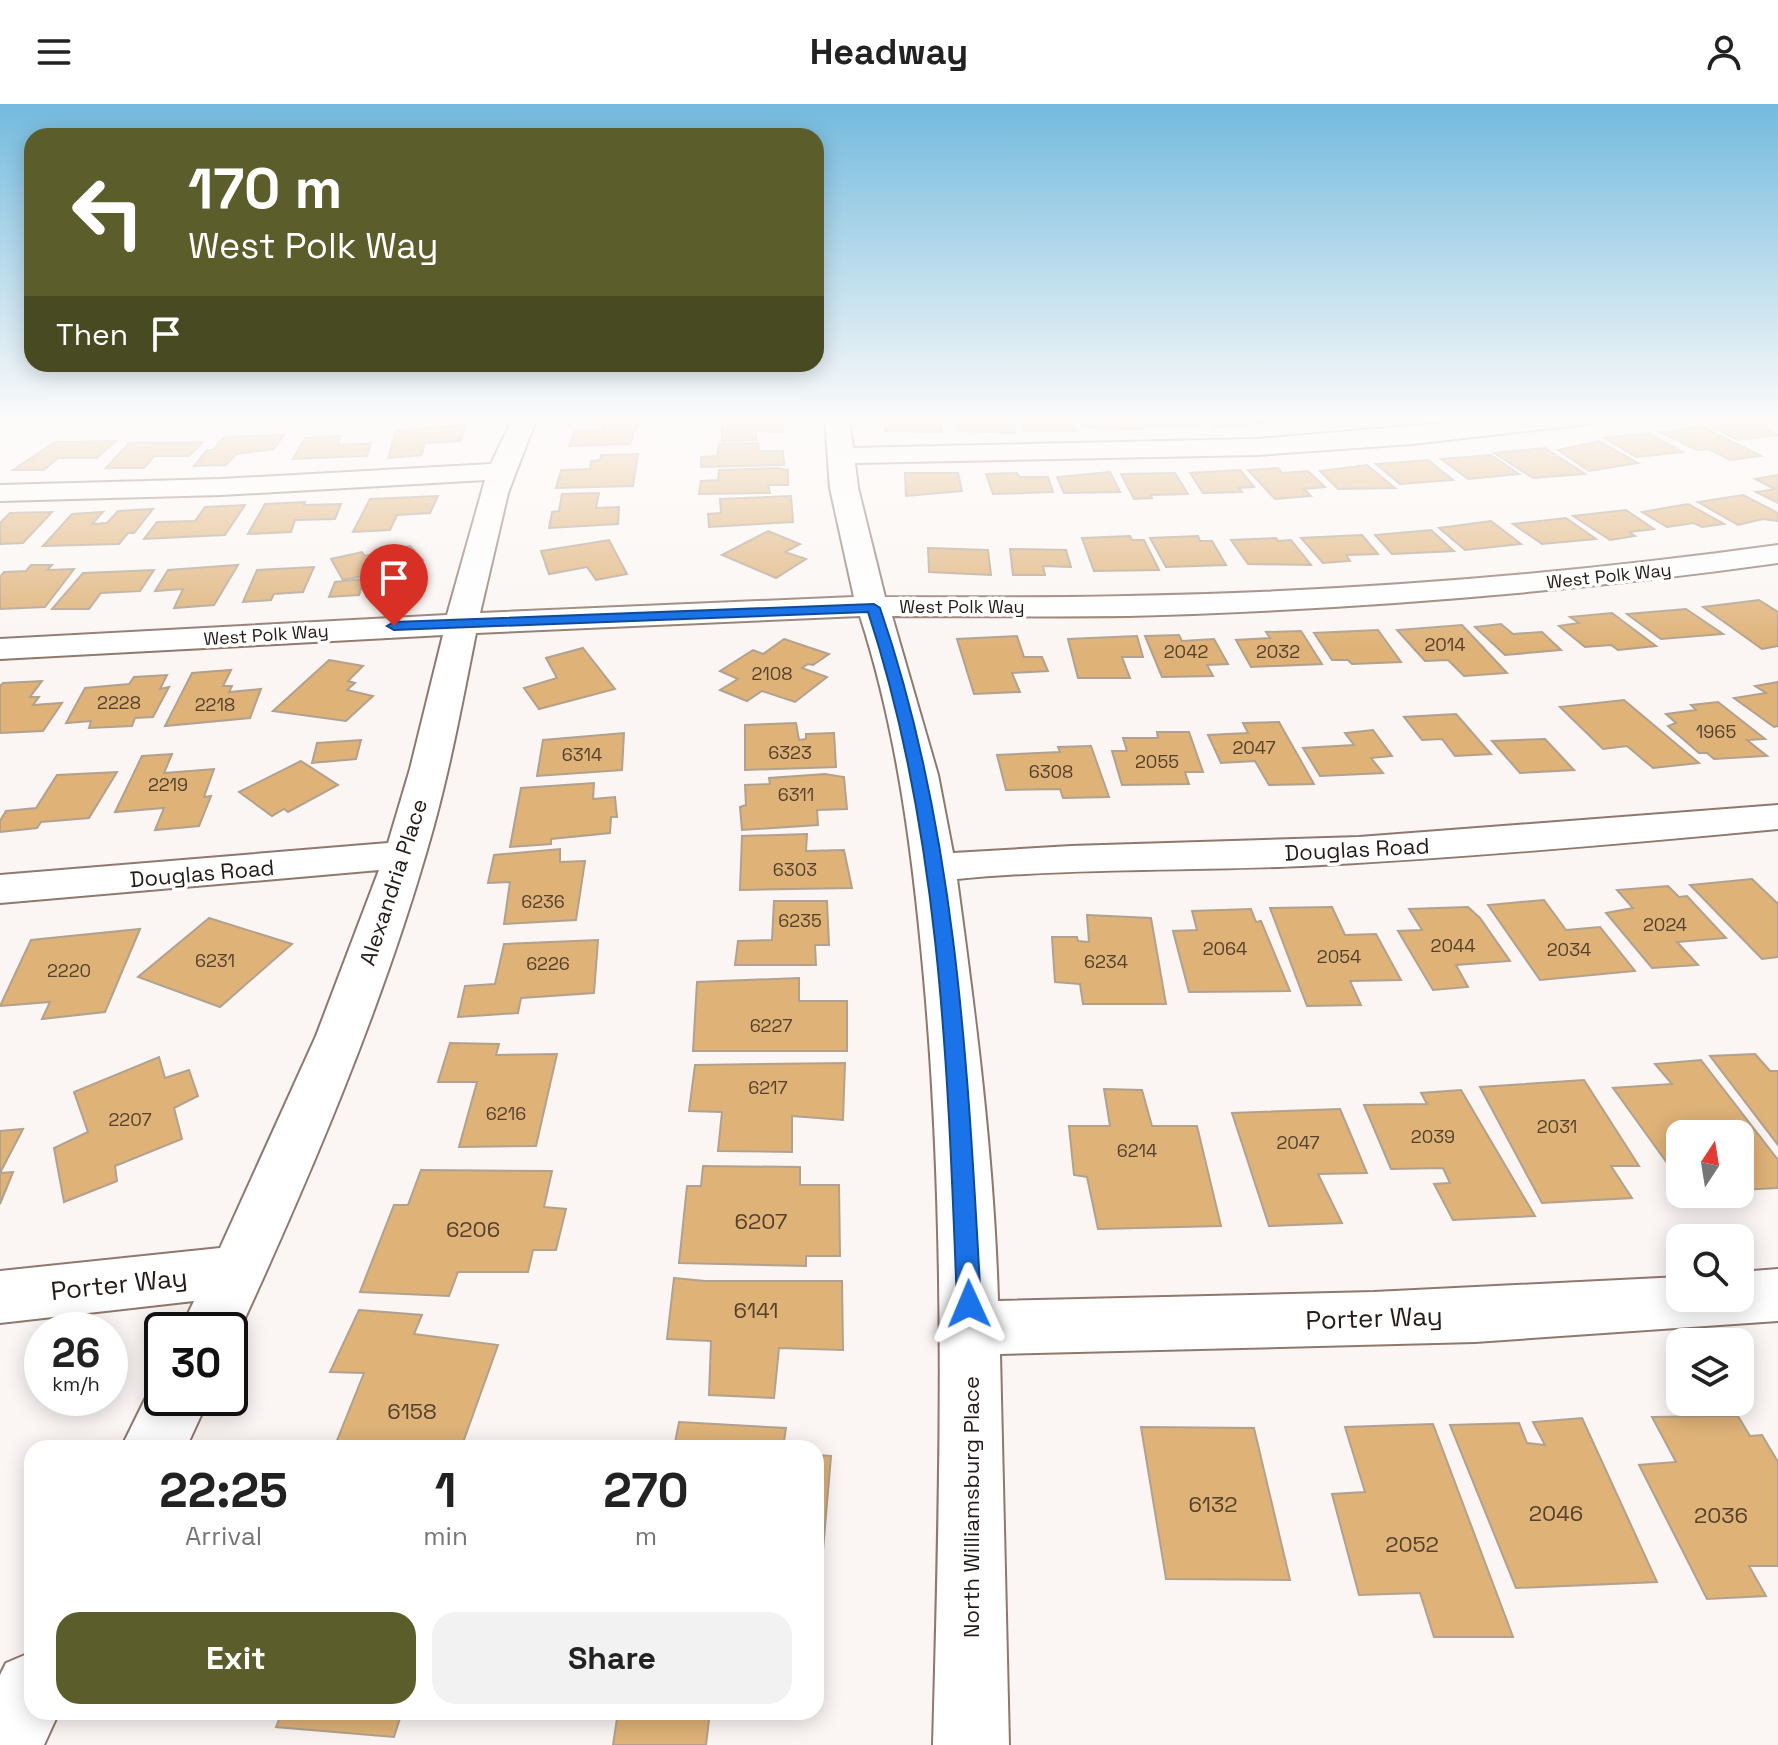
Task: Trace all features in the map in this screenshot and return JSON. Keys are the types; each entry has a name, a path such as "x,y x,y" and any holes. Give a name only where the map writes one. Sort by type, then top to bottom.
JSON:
{"street":[{"name":"Alexandria Place","path":"219,1312 341,1034 405,855 431,763 461,622 494,494"},
{"name":"North Williamsburg Place","path":"849,494 864,582 887,649 919,775 935,868 958,1076 968,1231 970,1328 971,1745"},
{"name":"West Polk Way","path":"0,649 461,622 874,608 1124,606 1424,593 1582,579 1778,554"},
{"name":"Douglas Road","path":"935,868 1017,859 1298,853 1542,839 1778,817"},
{"name":"Douglas Road","path":"0,889 405,855"},
{"name":"Porter Way","path":"0,1297 238,1271"},
{"name":"Porter Way","path":"970,1328 1349,1321 1703,1302 1778,1295"},
{"path":"157,1440 169,1416"},
{"path":"4,1745 24,1705"}],"building":[{"path":"562,494 599,494 596,508 619,507 618,524 549,528 552,512 559,511"},
{"path":"1131,494 1188,494 1151,495 1152,498 1134,499"},
{"path":"1270,494 1311,496 1275,499"},
{"path":"1759,494 1778,494 1778,503"},
{"path":"1743,495 1778,513 1778,521 1763,519 1738,525 1698,502"},
{"path":"438,496 430,513 397,515 390,530 353,532 370,499"},
{"path":"791,496 793,522 709,527 708,514 721,513 720,499"},
{"path":"305,502 304,505 341,504 335,519 295,520 291,532 248,534 265,504"},
{"path":"1688,504 1724,524 1702,527 1694,523 1667,527 1642,512"},
{"path":"245,505 225,535 144,539 157,522 195,521 205,507"},
{"path":"153,509 134,533 128,533 119,544 43,546 72,514 103,512 92,524 107,523 118,511"},
{"path":"1626,510 1654,529 1629,532 1635,536 1610,540 1573,516"},
{"path":"52,512 23,543 0,544 0,523 10,513"},
{"path":"1566,518 1596,539 1542,544 1513,524"},
{"path":"1491,521 1521,544 1465,550 1439,528"},
{"path":"1431,530 1454,551 1392,554 1375,535"},
{"path":"768,531 800,544 785,552 806,559 776,578 722,555"},
{"path":"1362,535 1378,554 1346,555 1350,561 1323,563 1301,538"},
{"path":"1130,536 1132,540 1144,540 1159,570 1094,571 1082,538"},
{"path":"1198,536 1200,541 1212,541 1226,565 1166,567 1150,538"},
{"path":"1276,538 1278,541 1291,540 1311,565 1248,564 1231,540"},
{"path":"609,540 627,574 596,580 587,567 549,574 541,551"},
{"path":"410,546 423,560 384,571 386,576 371,580 367,575 343,580 331,559 362,552 365,556"},
{"path":"928,548 988,550 991,575 929,572"},
{"path":"1010,549 1066,550 1071,567 1043,566 1045,575 1013,575"},
{"path":"31,565 52,565 47,570 74,569 45,607 0,609 0,577 4,572 26,571"},
{"path":"238,565 214,605 174,608 183,589 155,591 168,570"},
{"path":"314,567 303,592 274,594 271,600 243,602 257,570"},
{"path":"154,570 140,591 101,593 89,609 52,609 83,573"},
{"path":"364,579 359,595 329,597 335,582"},
{"path":"1759,600 1778,612 1778,646 1762,649 1703,607"},
{"path":"1686,609 1723,634 1661,639 1627,614"},
{"path":"1612,613 1656,646 1618,650 1611,645 1585,647 1559,626 1579,623 1570,617"},
{"path":"1501,624 1513,634 1542,632 1561,650 1505,655 1475,627"},
{"path":"1462,625 1507,673 1464,676 1448,660 1425,661 1397,630"},
{"path":"1378,630 1401,662 1352,664 1348,660 1332,660 1314,633"},
{"path":"1301,631 1322,664 1251,667 1236,640 1270,638 1266,632"},
{"path":"1179,635 1182,641 1214,639 1228,664 1207,665 1213,676 1162,677 1145,636"},
{"path":"1017,636 1024,657 1042,657 1048,671 1012,673 1020,692 974,694 957,639"},
{"path":"1137,636 1143,657 1122,657 1130,678 1078,678 1068,639"},
{"path":"784,639 829,654 813,665 802,668 827,677 795,702 762,691 747,701 720,690 738,679 720,671 753,650 763,654"},
{"path":"583,648 615,689 539,709 524,688 557,678 546,658"},
{"path":"329,660 363,666 348,681 355,683 347,690 373,696 346,721 273,711"},
{"path":"231,670 223,686 232,686 229,692 261,689 250,718 165,726 192,673"},
{"path":"167,675 160,689 169,687 153,717 135,718 132,726 89,728 91,721 66,723 85,688 129,684 134,677"},
{"path":"42,681 30,697 39,697 33,705 62,703 43,731 0,733 0,686 3,683"},
{"path":"1778,682 1778,726 1774,727 1734,698 1766,693 1755,686"},
{"path":"1624,700 1699,763 1653,768 1627,746 1603,749 1560,707"},
{"path":"1718,702 1765,739 1747,740 1767,756 1714,759 1707,753 1699,753 1668,726 1676,723 1666,714 1696,710 1691,705"},
{"path":"1456,714 1491,754 1455,756 1442,739 1422,740 1404,717"},
{"path":"1279,722 1314,784 1269,785 1255,761 1221,763 1208,735 1248,733 1243,723"},
{"path":"796,723 799,740 806,739 806,734 834,733 836,767 745,770 745,725"},
{"path":"1373,730 1392,756 1371,758 1383,773 1320,776 1303,748 1354,745 1345,733"},
{"path":"1157,732 1189,732 1203,772 1185,772 1189,784 1122,785 1112,751 1127,751 1123,738 1158,738"},
{"path":"624,733 622,770 537,776 543,740"},
{"path":"1545,739 1574,770 1520,773 1492,741"},
{"path":"361,740 356,759 312,763 317,743"},
{"path":"1091,746 1109,797 1063,798 1060,789 1006,790 997,755 1060,752 1058,747"},
{"path":"172,754 164,773 214,769 204,797 211,796 199,826 155,830 164,808 115,812 142,756"},
{"path":"301,761 338,785 288,812 284,809 272,816 239,792"},
{"path":"117,772 89,818 41,822 37,828 0,832 0,821 6,811 36,808 57,775"},
{"path":"825,774 844,777 847,809 817,810 818,825 742,830 740,807 746,805 745,785 770,784 769,778"},
{"path":"594,783 593,799 615,797 617,817 611,817 610,833 551,839 551,844 510,847 521,788"},
{"path":"807,834 806,851 844,850 852,888 740,890 742,836"},
{"path":"560,849 560,862 585,861 576,920 504,924 510,882 488,883 494,855"},
{"path":"1752,879 1778,904 1778,957 1762,959 1690,885"},
{"path":"1668,886 1679,897 1687,896 1726,938 1677,942 1698,965 1652,968 1606,913 1633,908 1617,890"},
{"path":"1544,900 1566,930 1600,927 1635,971 1540,980 1488,905"},
{"path":"774,901 827,901 829,945 815,945 816,965 735,965 738,941 772,940"},
{"path":"1332,907 1345,935 1376,934 1401,980 1350,981 1361,1005 1307,1006 1270,908"},
{"path":"1468,907 1480,918 1510,961 1456,965 1468,987 1433,990 1398,931 1422,930 1409,909"},
{"path":"1251,909 1256,922 1261,921 1290,991 1189,992 1173,931 1197,930 1192,911"},
{"path":"1087,915 1151,918 1166,1004 1083,1004 1080,984 1055,982 1052,937 1077,937 1078,941 1089,942"},
{"path":"209,918 292,944 220,1007 138,977"},
{"path":"140,929 105,1012 42,1019 50,1002 0,1006 31,940"},
{"path":"598,940 594,993 521,998 518,1013 458,1017 465,986 495,984 504,944"},
{"path":"799,978 799,1001 847,1001 847,1051 693,1051 697,982"},
{"path":"450,1043 499,1044 496,1055 557,1054 536,1146 459,1147 477,1082 438,1082"},
{"path":"1755,1054 1770,1071 1778,1071 1778,1145 1710,1056"},
{"path":"159,1057 165,1078 189,1070 198,1096 174,1108 182,1139 115,1166 117,1181 64,1202 54,1148 88,1132 74,1092"},
{"path":"1701,1060 1747,1120 1666,1120 1666,1162 1613,1088 1672,1084 1655,1064"},
{"path":"845,1063 843,1120 792,1116 792,1152 718,1151 722,1112 689,1111 695,1065"},
{"path":"1584,1080 1639,1166 1611,1166 1632,1198 1542,1203 1480,1087"},
{"path":"1104,1089 1142,1090 1152,1126 1197,1126 1221,1226 1098,1229 1087,1177 1074,1175 1069,1126 1110,1126"},
{"path":"1461,1090 1535,1216 1453,1220 1434,1184 1450,1183 1443,1168 1391,1169 1364,1105 1427,1104 1421,1093"},
{"path":"1340,1109 1367,1173 1318,1174 1342,1223 1269,1226 1232,1113"},
{"path":"23,1129 0,1173 0,1131"},
{"path":"1754,1129 1778,1160 1778,1188 1754,1189"},
{"path":"703,1166 800,1167 800,1185 839,1185 840,1256 806,1256 806,1266 679,1263 687,1186 701,1186"},
{"path":"421,1170 552,1171 544,1207 566,1209 556,1250 533,1250 528,1272 458,1272 449,1296 360,1292 394,1205 408,1205"},
{"path":"13,1172 0,1204 0,1173"},
{"path":"674,1278 705,1281 842,1281 843,1350 779,1348 774,1398 709,1395 711,1341 667,1339"},
{"path":"359,1310 422,1315 414,1334 498,1345 464,1440 337,1440 364,1373 330,1372"},
{"path":"1738,1416 1750,1436 1762,1435 1778,1462 1778,1566 1749,1566 1766,1596 1707,1599 1639,1465 1676,1462 1652,1417"},
{"path":"1582,1418 1657,1582 1516,1588 1450,1425 1519,1423 1527,1443 1545,1445 1533,1422"},
{"path":"679,1422 786,1428 784,1440 676,1440"},
{"path":"1433,1424 1513,1637 1434,1637 1420,1593 1359,1595 1332,1494 1365,1492 1345,1427"},
{"path":"1141,1427 1254,1428 1290,1580 1166,1579"},
{"path":"824,1456 831,1456 824,1539"},
{"path":"279,1720 399,1720 394,1737 276,1727"},
{"path":"617,1720 709,1720 706,1745 613,1745"}],"route":[{"path":"394,626 800,608 874,608 919,775 935,868 958,1076 968,1231 969,1304"}]}
